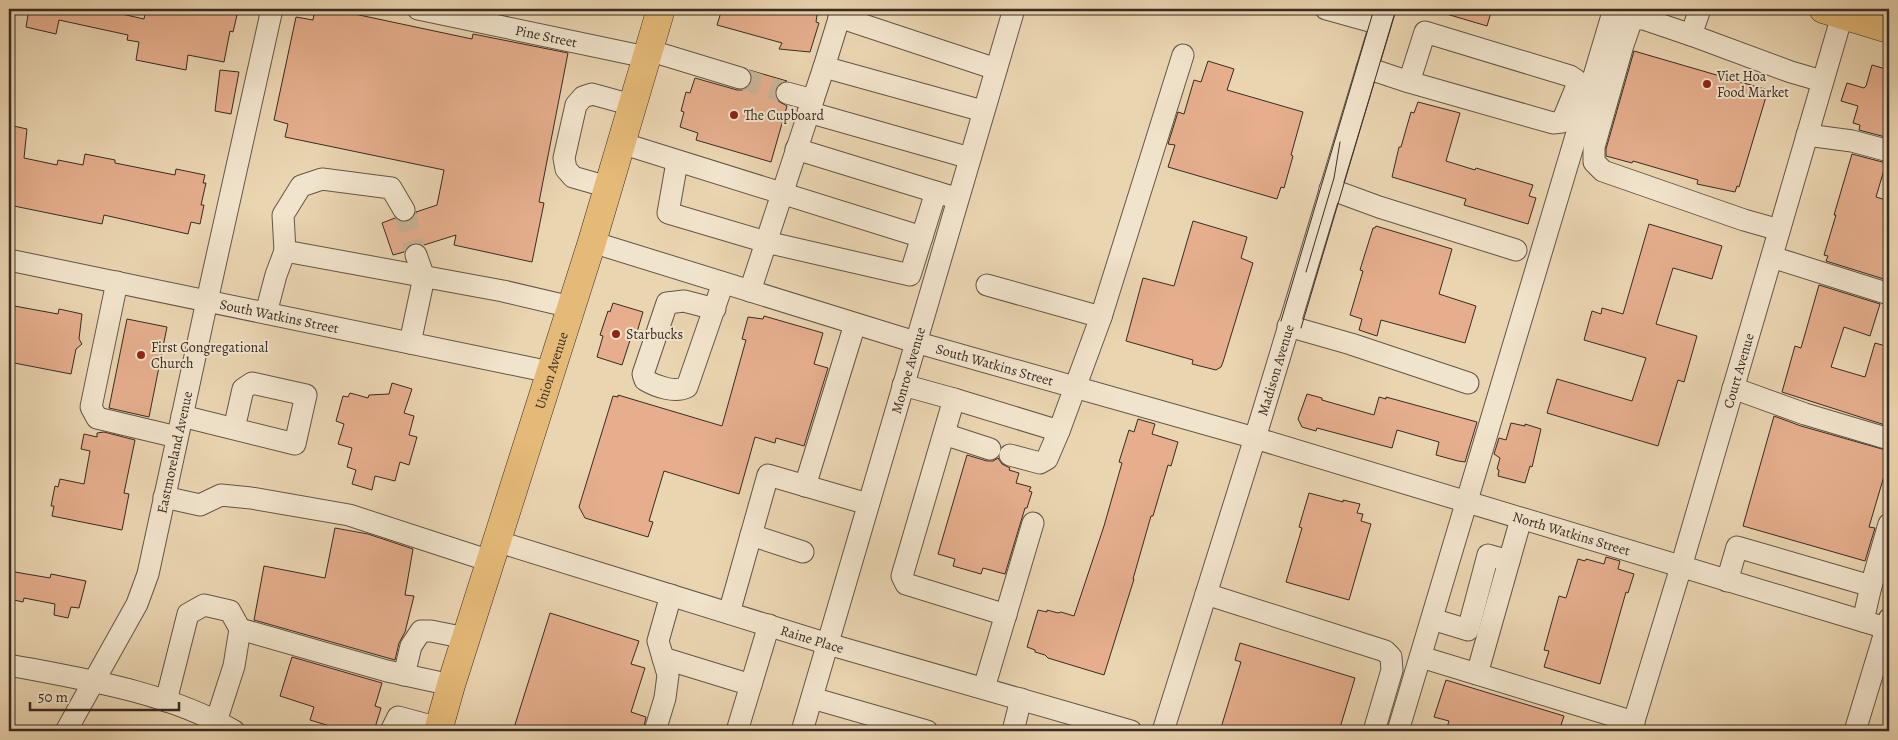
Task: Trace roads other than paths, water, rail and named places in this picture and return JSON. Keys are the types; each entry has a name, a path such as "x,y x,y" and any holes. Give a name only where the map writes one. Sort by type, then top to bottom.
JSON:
{"main road":[{"name":"Union Avenue","path":"439,730 451,685 493,551 592,242 661,9"},
{"path":"1837,11 1889,29"}],"street":[{"name":"Eastmoreland Avenue","path":"66,731 137,604 148,574 272,9"},
{"name":"Pine Street","path":"418,9 647,54 740,78"},
{"name":"Monroe Avenue","path":"802,731 1014,9"},
{"path":"1326,9 1382,17"},
{"path":"1398,731 1614,9"},
{"path":"1691,35 1700,9"},
{"name":"Court Avenue","path":"1632,726 1681,567 1807,135 1822,81 1837,11"},
{"path":"750,291 840,13 996,69"},
{"name":"Madison Avenue","path":"1163,731 1255,438 1382,17"},
{"path":"1779,230 1744,220 1603,171 1594,162 1594,147 1623,45 1632,18 1644,19 1791,72 1822,81"},
{"path":"1367,68 1409,82 1552,123 1562,122 1567,114 1576,88 1576,80 1570,76 1425,32 1409,82"},
{"path":"944,434 1040,463 1047,460 1101,317 1183,55"},
{"path":"824,67 983,112"},
{"path":"787,93 810,106 970,158"},
{"path":"608,187 573,177 566,169 564,158 576,105 583,97 592,94 632,105"},
{"path":"1807,135 1852,141 1889,151"},
{"path":"621,143 676,162 922,237"},
{"path":"796,149 958,198"},
{"path":"676,162 668,213 766,242 910,275 936,192"},
{"path":"266,313 276,275 285,251 283,215 301,186 322,179 391,188 404,210"},
{"path":"1330,189 1379,207 1516,250"},
{"name":"South Watkins Street","path":"592,242 915,342 1255,438"},
{"path":"285,251 503,291 571,307"},
{"path":"410,343 424,277 416,255"},
{"path":"1772,257 1889,294"},
{"name":"South Watkins Street","path":"9,260 550,372"},
{"path":"117,282 91,407 97,418 177,437"},
{"path":"715,309 723,283"},
{"path":"987,285 1101,317"},
{"path":"805,486 855,324"},
{"path":"1288,326 1351,344 1468,383"},
{"path":"903,385 1058,431"},
{"path":"1733,388 1805,414 1889,439"},
{"path":"954,399 902,576 906,584 1006,615"},
{"path":"182,416 234,429"},
{"name":"North Watkins Street","path":"1255,438 1727,581 1863,621 1888,625"},
{"path":"729,613 768,475 868,504"},
{"name":"Raine Place","path":"164,497 200,504 220,495 251,498 350,515 670,595 828,644 1131,731"},
{"path":"1477,674 1521,519"},
{"path":"984,688 1033,523"},
{"path":"1863,621 1889,524"},
{"path":"751,535 803,552"},
{"path":"1727,581 1737,547 1872,586"},
{"path":"1432,619 1468,630 1488,555 1509,561"},
{"path":"1206,594 1386,650 1391,657 1392,670 1374,731"},
{"path":"655,731 666,691 668,675 658,641 670,595"},
{"path":"9,665 94,681 166,701 221,728 240,629 230,611 204,605 188,614 166,701"},
{"path":"737,731 769,625"},
{"path":"1855,731 1888,625"},
{"path":"240,629 404,675 451,685"},
{"path":"404,675 411,646 421,632 466,638"},
{"path":"1421,657 1632,726"},
{"path":"663,658 750,685"},
{"path":"812,698 927,731"},
{"path":"1012,731 1021,700"},
{"path":"391,731 398,716 439,730"}],"tunnel":[{"path":"740,78 787,93"},
{"path":"404,210 416,255"}],"tram line":[{"path":"1281,321 1374,9"},
{"path":"1301,328 1396,9"},
{"path":"1306,272 1334,178 1340,142"}],"place":[{"name":"Viet Hoa Food Market","path":"1707,84"},
{"name":"The Cupboard","path":"734,115"},
{"name":"Starbucks","path":"616,334"},
{"name":"First Congregational Church","path":"141,355"}]}
